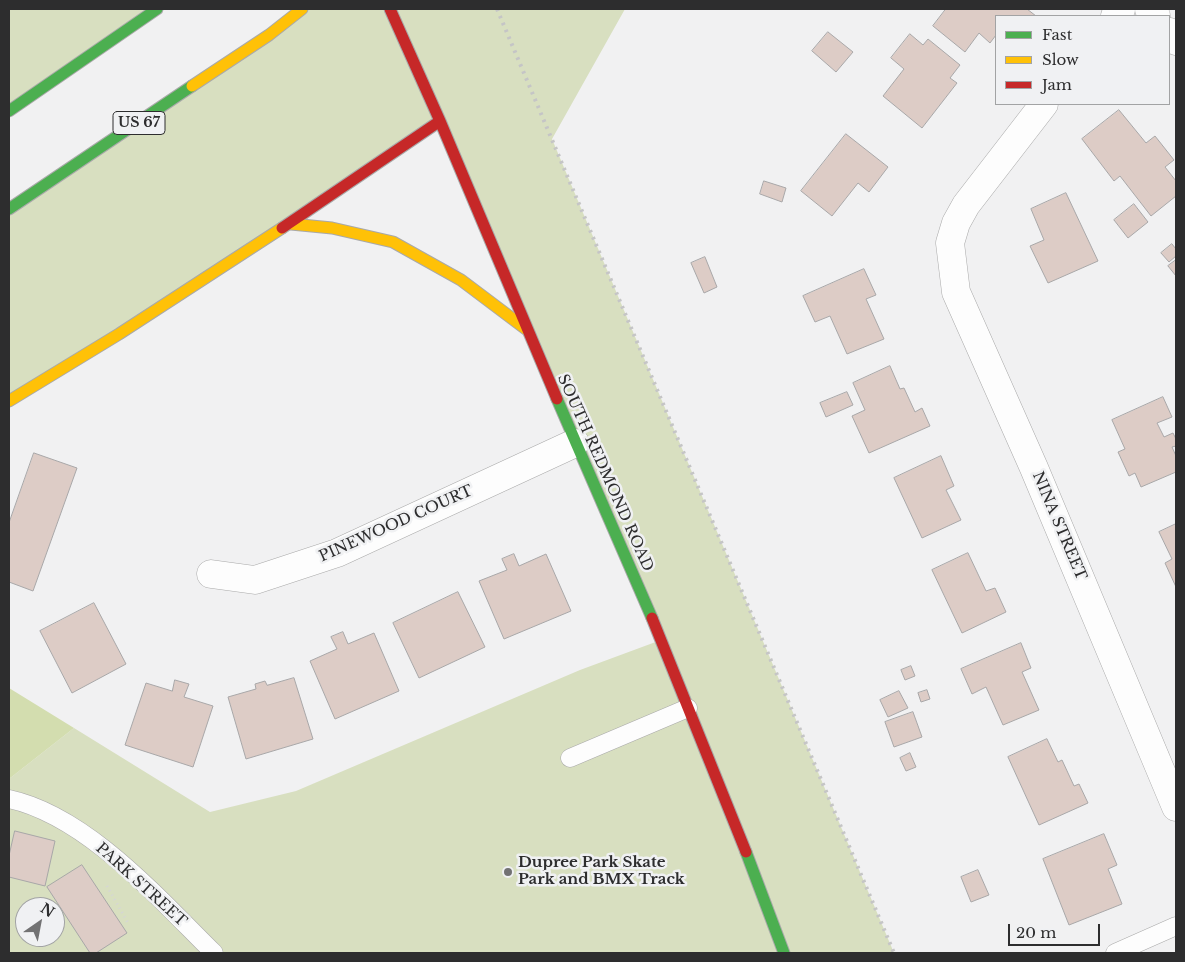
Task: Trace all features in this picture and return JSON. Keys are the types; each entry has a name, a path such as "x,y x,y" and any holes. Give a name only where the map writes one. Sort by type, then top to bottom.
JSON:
{"main road":[{"path":"9,111 157,9"},
{"name":"US 67","path":"9,209 269,35 302,9"},
{"name":"SOUTH REDMOND ROAD","path":"390,9 440,121 526,330 641,592 784,953"},
{"path":"9,401 104,345 290,224 440,121"},
{"path":"290,224 332,228 393,242 461,280 526,330"}],"street":[{"name":"NINA STREET","path":"1043,105 966,205 956,223 950,244 956,292 1034,468 1176,807"},
{"name":"PINEWOOD COURT","path":"211,574 255,580 336,553 575,443"}],"lane":[{"path":"570,758 688,708"},
{"name":"PARK STREET","path":"9,799 23,802 59,819 109,852 214,953"},
{"path":"1115,953 1176,926"}],"green space":[{"path":"9,9 157,9 9,111"},
{"path":"301,9 625,9 552,139 894,953 9,953 9,779 74,728 210,812 296,791 580,670 661,640 440,121 9,401 9,209"},
{"path":"9,688 74,728 9,779"}],"building":[{"path":"946,9 1027,9 1035,15 995,15 995,36 990,43 979,33 965,52 933,26"},
{"path":"828,32 853,52 836,72 812,51"},
{"path":"910,34 923,45 928,39 960,65 950,78 957,83 922,128 883,96 904,69 891,58"},
{"path":"1119,110 1146,143 1155,136 1174,160 1165,167 1176,181 1176,196 1151,216 1120,176 1114,181 1082,139"},
{"path":"846,134 888,167 869,192 858,183 832,216 801,191"},
{"path":"764,181 786,188 782,202 760,194"},
{"path":"1066,193 1098,261 1048,283 1030,246 1044,240 1031,209"},
{"path":"1134,204 1148,222 1128,238 1114,220"},
{"path":"1172,244 1176,249 1176,256 1169,262 1161,253"},
{"path":"705,257 717,287 704,293 691,263"},
{"path":"1176,260 1176,276 1168,266"},
{"path":"864,269 876,295 866,299 884,339 847,354 830,316 815,322 803,296"},
{"path":"890,366 900,389 904,388 915,412 922,408 930,426 869,453 852,416 865,410 853,383"},
{"path":"847,392 853,405 826,417 820,403"},
{"path":"1163,397 1172,417 1157,423 1164,437 1173,433 1176,439 1176,446 1172,447 1176,456 1176,472 1141,487 1135,473 1129,476 1118,452 1125,449 1112,420"},
{"path":"34,453 77,468 33,591 9,582 9,523"},
{"path":"941,456 954,486 946,490 961,520 922,538 894,478"},
{"path":"1176,524 1176,587 1165,563 1172,559 1159,532"},
{"path":"968,553 986,591 995,588 1006,612 962,633 932,570"},
{"path":"514,554 519,566 546,554 571,611 504,639 479,581 507,570 502,559"},
{"path":"458,592 485,647 419,678 393,623"},
{"path":"94,603 126,664 72,693 40,631"},
{"path":"343,632 348,644 374,633 399,691 335,719 310,661 337,649 331,637"},
{"path":"1021,643 1031,668 1022,672 1039,710 1003,725 986,687 972,694 961,669"},
{"path":"911,666 915,676 905,680 901,670"},
{"path":"294,678 313,739 246,759 228,697 256,689 255,684 265,681 267,685"},
{"path":"175,680 189,684 184,697 213,706 193,767 125,745 146,683 172,691"},
{"path":"927,690 930,699 921,702 918,693"},
{"path":"899,691 908,708 888,717 880,700"},
{"path":"913,712 922,737 894,747 885,722"},
{"path":"1047,739 1058,762 1062,760 1074,786 1079,784 1088,803 1039,825 1008,757"},
{"path":"910,753 916,767 906,771 900,758"},
{"path":"15,831 55,841 45,886 9,877 9,856"},
{"path":"1104,834 1117,865 1108,869 1122,904 1069,925 1043,859"},
{"path":"82,865 127,933 96,953 90,953 65,915 65,897 54,897 47,887"},
{"path":"978,870 989,895 971,902 961,877"}],"railway":[{"path":"497,9 894,953"}],"traffic: fast":[{"path":"9,111 157,9"},
{"path":"9,209 192,86"},
{"path":"557,399 652,618"},
{"path":"746,852 784,953"}],"traffic: slow":[{"path":"192,86 269,35 302,9"},
{"path":"291,224 332,228 393,242 461,280 526,329"},
{"path":"9,401 119,334 282,228"}],"traffic: jam":[{"path":"390,9 440,121 557,399"},
{"path":"282,228 440,121"},
{"path":"652,618 746,852"}],"place":[{"name":"Dupree Park Skate Park and BMX Track","path":"508,872"}]}
